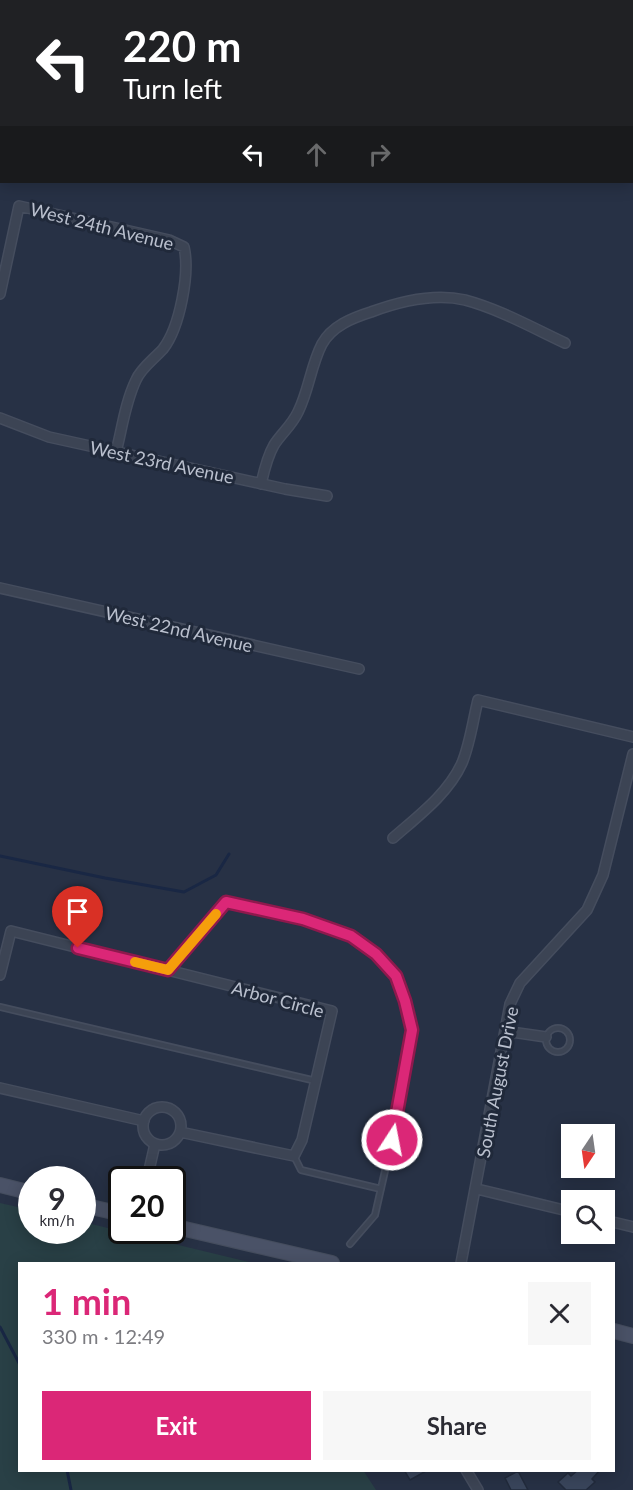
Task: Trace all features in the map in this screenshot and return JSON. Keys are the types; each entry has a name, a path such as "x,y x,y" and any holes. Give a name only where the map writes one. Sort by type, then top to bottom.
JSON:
{"street":[{"name":"West 24th Avenue","path":"0,294 19,206 169,240 184,246 187,259 186,283 175,325 164,347 136,378 116,452"},
{"path":"261,484 267,460 274,445 297,415 323,342 335,329 354,318 406,303 450,298 464,300 491,310 565,343"},
{"name":"West 23rd Avenue","path":"0,418 49,437 261,484 327,496"},
{"name":"West 22nd Avenue","path":"0,588 359,669"},
{"path":"393,838 433,802 454,778 463,761 478,700 633,737"},
{"name":"South August Drive","path":"461,1262 477,1189 510,1004 520,983 587,910 603,875 633,754"},
{"name":"Arbor Circle","path":"0,975 11,931 332,1011 302,1140 294,1156"},
{"path":"505,1031 546,1037"},
{"path":"0,1088 144,1121"},
{"path":"155,1108 167,1108 180,1120 180,1132 173,1142 155,1144 144,1132 144,1121 155,1108"},
{"path":"180,1132 294,1156"},
{"path":"150,1166 155,1144"},
{"path":"0,1185 18,1190"},
{"path":"477,1189 561,1209"},
{"path":"615,1223 633,1227"},
{"path":"186,1229 328,1262"},
{"path":"615,1331 633,1336"},
{"path":"468,1472 478,1490"}],"lane":[{"path":"168,970 226,902 303,919 351,936 376,954 396,976 412,1030 375,1215 351,1244"},
{"path":"0,1007 316,1081"},
{"path":"553,1028 560,1029 569,1035 569,1044 565,1050 552,1052 547,1046 546,1037 553,1028"},
{"path":"294,1156 301,1170 381,1189"}],"green space":[{"path":"0,1203 18,1207 18,1244 96,1244 96,1225 108,1228 108,1244 174,1244 249,1262 18,1262 18,1472 364,1472 376,1490 0,1490"}],"building":[{"path":"405,1472 424,1472 410,1480"},
{"path":"519,1472 528,1490 511,1490 505,1478"},
{"path":"576,1472 598,1472 592,1479 595,1482 586,1490 566,1490 558,1482 568,1473 571,1476"}],"waterway":[{"path":"0,856 184,892 216,875 229,854"},
{"path":"0,1327 18,1361"},
{"path":"67,1472 71,1490"}],"slow traffic":[{"path":"135,962 168,970 216,914"}],"route":[{"path":"78,948 168,970 226,902 303,919 351,936 376,954 396,976 412,1030 392,1140"}]}
